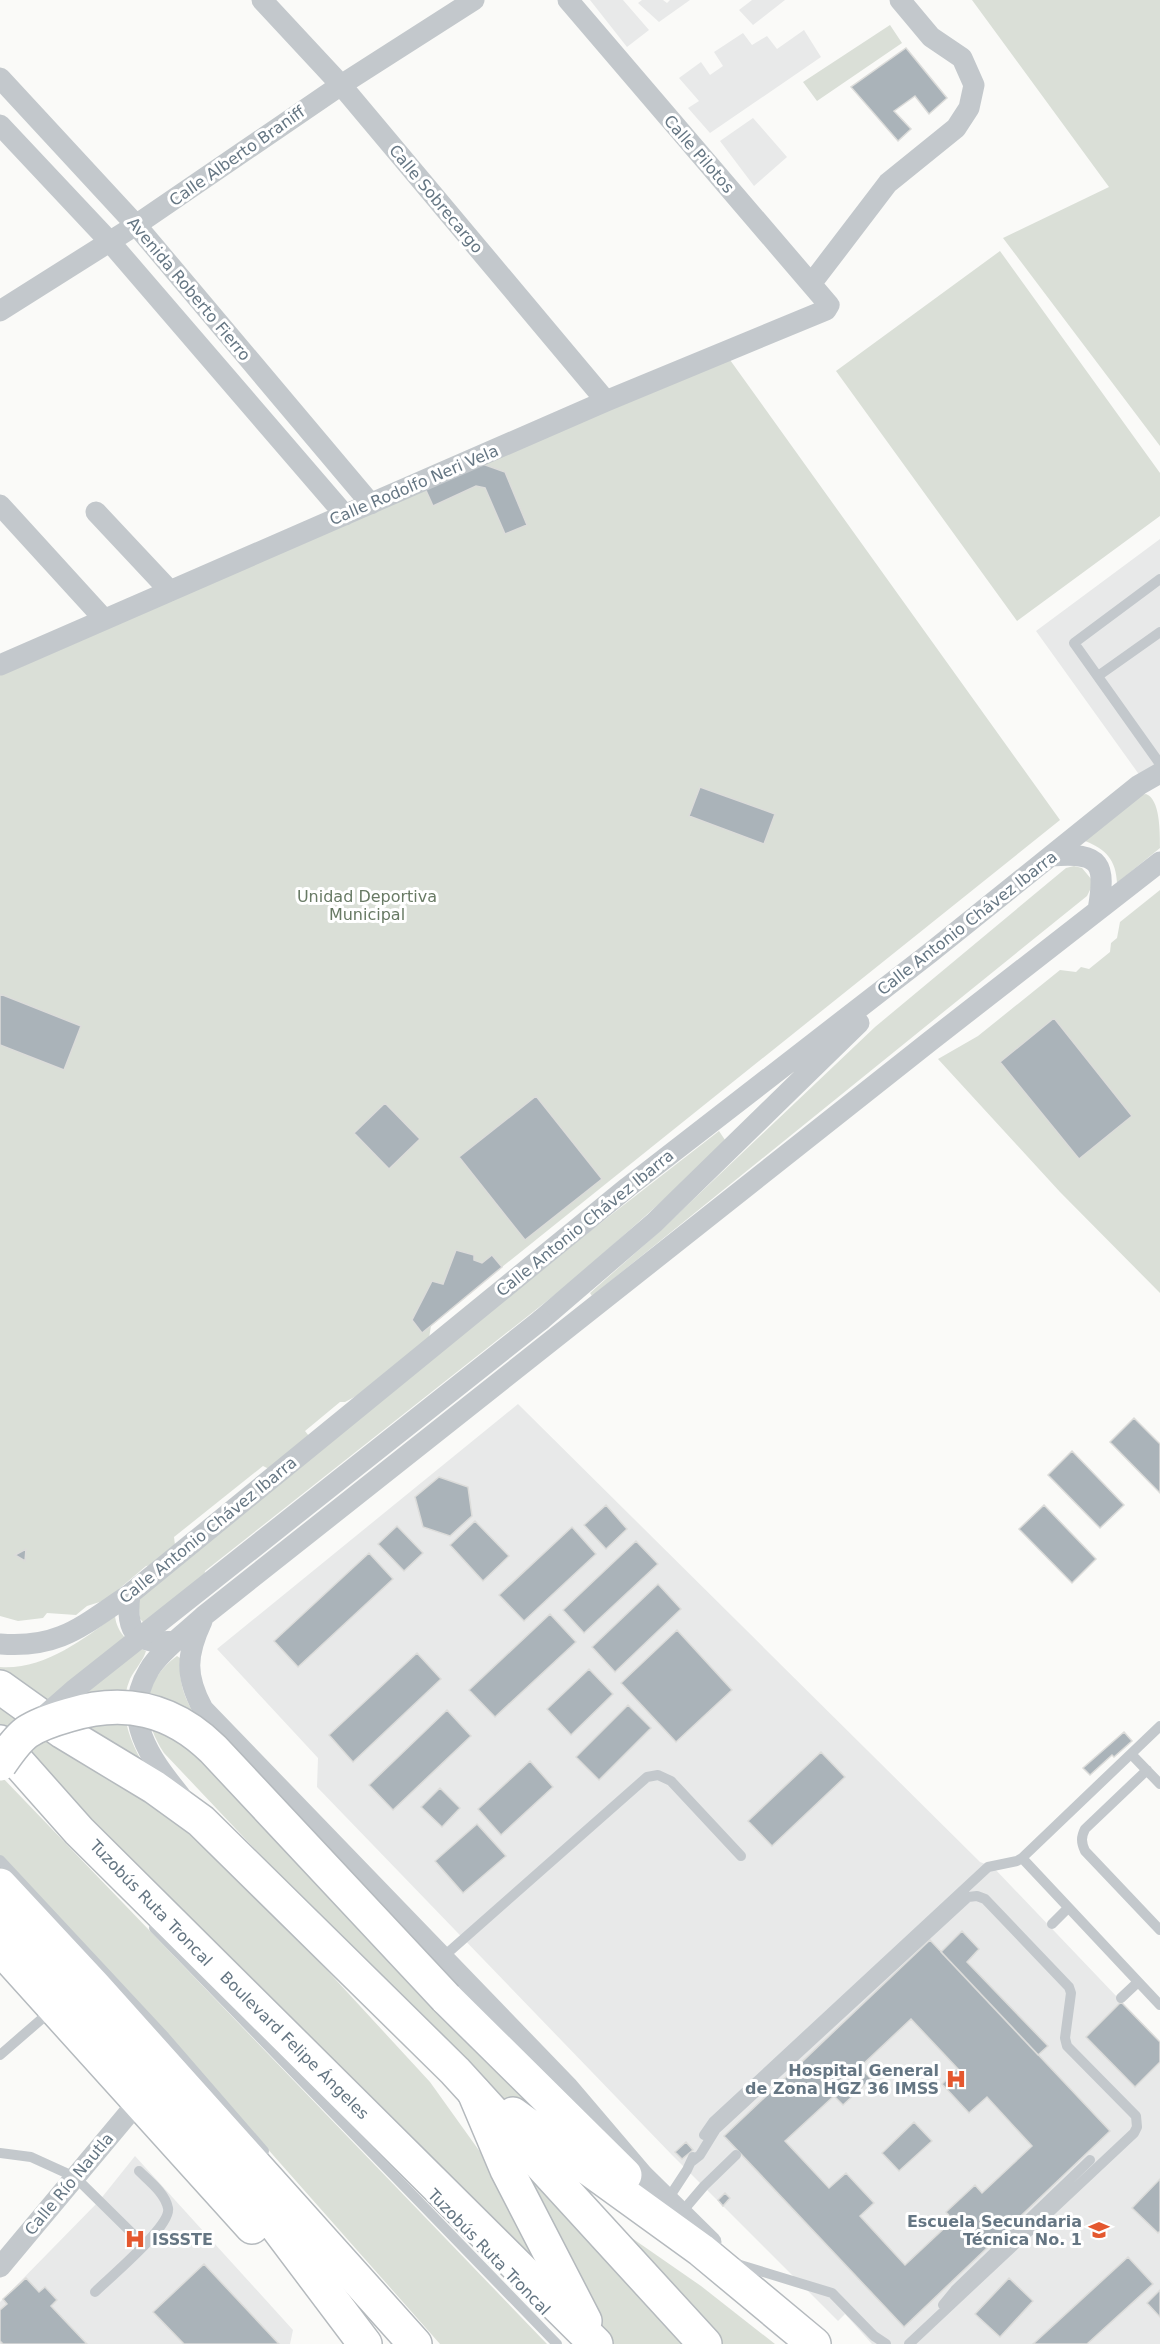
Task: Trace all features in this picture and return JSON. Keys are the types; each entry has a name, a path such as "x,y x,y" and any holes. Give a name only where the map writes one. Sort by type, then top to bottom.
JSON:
{"main road":[{"path":"0,1687 63,1732 154,1787 201,1821 464,2082 705,2344"},
{"path":"3,1768 13,1737 54,1719 102,1708 140,1708 178,1722 198,1734 446,1998 701,2250"},
{"name":"Boulevard Felipe Ángeles","path":"13,1737 79,1831 596,2344"},
{"path":"0,1885 415,2344"},
{"path":"0,1913 259,2203 365,2344"},
{"path":"0,1948 359,2344"},
{"path":"464,2082 596,2344"},
{"path":"464,2082 701,2250 814,2344"},
{"path":"259,2203 295,2221 314,2241 332,2250"}],"street":[{"name":"Calle Sobrecargo","path":"262,0 341,85 606,401"},
{"name":"Calle Alberto Braniff","path":"0,311 136,225 341,85 474,0"},
{"name":"Calle Pilotos","path":"568,0 829,304 828,307"},
{"path":"810,284 888,183 956,128 969,108 974,84 962,58 931,37 900,0"},
{"name":"Avenida Roberto Fierro","path":"0,78 136,225 371,504"},
{"name":"Avenida Roberto Fierro","path":"0,125 110,242 345,515"},
{"name":"Calle Rodolfo Neri Vela","path":"0,665 606,401 826,310 828,307"},
{"path":"0,505 104,619"},
{"path":"96,512 170,591"},
{"name":"Calle Antonio Chávez Ibarra","path":"0,1644 22,1646 67,1636 130,1594 628,1187 930,953 1139,785 1160,773"},
{"path":"1052,856 1078,854 1092,860 1101,870 1102,884 1098,910"},
{"path":"201,1821 161,1772 145,1746 138,1725 137,1702 141,1685 149,1669 176,1641 205,1615 1160,862"},
{"path":"13,1737 541,1320 654,1223 930,953"},
{"path":"130,1594 128,1612 135,1633 155,1643 176,1641"},
{"path":"205,1615 192,1642 189,1662 194,1693 203,1709 568,2087 643,2175 814,2344"},
{"name":"Calle Río Nautla","path":"0,2267 138,2102"}],"lane":[{"path":"1160,579 1074,643 1160,764"},
{"path":"1098,676 1160,632"},
{"path":"674,2206 691,2162 713,2122 988,1867 1022,1858 1160,1726"},
{"path":"1131,1754 1160,1784"},
{"path":"1147,1770 1085,1829 1082,1844 1085,1851 1160,1930"},
{"path":"443,1957 646,1777 658,1775 671,1781 741,1856"},
{"path":"1022,1858 1160,2005"},
{"path":"0,1860 165,2037 274,2163"},
{"path":"691,2162 699,2155 716,2129 968,1898 977,1896 985,1899 1069,1987 1071,1993 1065,2038 1067,2046 1136,2116 1137,2127 1134,2133 909,2344"},
{"path":"1052,1924 1068,1908"},
{"name":"Tuzobús Ruta Troncal","path":"144,1918 557,2344"},
{"path":"1121,1998 1138,1982"},
{"path":"0,2055 54,2008"},
{"path":"0,2153 31,2157 75,2177 144,2245"},
{"path":"674,2206 704,2186 736,2155"},
{"path":"923,2332 956,2289 1090,2160"},
{"path":"95,2292 144,2245 166,2219 169,2211 165,2200 139,2170"},
{"path":"734,2264 832,2293 874,2336 885,2344"}],"shaded area":[{"path":"590,0 623,0 649,30 627,47"},
{"path":"642,0 663,0 667,3 670,0 690,0 659,22 638,3"},
{"path":"752,0 785,0 753,25 739,10"},
{"path":"804,30 821,57 710,133 688,108 699,101 679,78 701,62 710,75 723,66 714,52 743,33 752,45 767,36 777,49"},
{"path":"753,118 787,157 754,186 720,141"},
{"path":"1160,539 1160,766 1143,780 1036,631"},
{"path":"518,1404 980,1862 993,1867 1160,2042 1160,2344 872,2344 845,2314 838,2321 672,2155 317,1787 318,1758 217,1649"},
{"name":"ISSSTE","path":"135,2156 293,2330 290,2344 0,2344 0,2302 99,2201"}],"green space":[{"path":"972,0 1160,0 1160,446 1003,238 1109,187"},
{"path":"890,25 902,43 817,101 803,82"},
{"path":"1000,251 1160,473 1160,516 1017,621 836,371"},
{"name":"Unidad Deportiva Municipal","path":"725,353 1060,820 431,1326 429,1338 377,1385 345,1402 340,1402 305,1431 309,1436 282,1467 263,1466 174,1537 175,1545 159,1564 146,1566 106,1600 87,1606 76,1615 47,1613 43,1618 18,1621 0,1616 0,665"},
{"path":"1146,794 1151,797 1157,809 1160,848 1117,883 1115,868 1108,856 1085,841 1140,795"},
{"path":"1074,866 1082,868 1092,880 1087,896 592,1296 590,1293 659,1232 875,1027 1066,868"},
{"path":"1160,890 1160,1293 1060,1192 938,1059 978,1036 1060,970 1076,972 1081,967 1089,969 1110,952 1111,943 1117,938 1120,922"},
{"path":"719,1131 727,1143 576,1278 205,1571 202,1594 145,1624 140,1619 138,1598 589,1232"},
{"path":"115,1616 118,1628 125,1638 146,1651 130,1679 125,1702 130,1735 145,1767 0,1672 0,1667 32,1664 62,1652"},
{"path":"177,1656 180,1658 184,1691 192,1710 600,2173 467,2073 164,1753 151,1727 148,1701 157,1677"},
{"path":"0,1704 181,1822 302,1943 430,2082 483,2156 557,2301 0,1731"},
{"path":"0,1775 547,2344 440,2344 227,2103 0,1856"},
{"path":"514,2158 683,2344 612,2344 602,2333"},
{"path":"577,2200 701,2286 775,2344 709,2344"}],"building":[{"path":"906,48 947,98 929,114 915,96 894,111 911,129 898,141 851,87"},
{"path":"477,462 505,472 527,525 505,534 485,488 476,486 433,506 424,486"},
{"path":"700,787 775,814 764,844 689,816"},
{"path":"0,994 81,1026 64,1070 0,1045"},
{"path":"1054,1018 1132,1116 1079,1159 1000,1062"},
{"path":"536,1096 602,1179 525,1240 459,1157"},
{"path":"385,1103 420,1139 389,1169 354,1133"},
{"path":"456,1250 474,1255 474,1260 482,1263 492,1255 502,1267 422,1333 412,1320 432,1281 443,1284"},
{"path":"1134,1418 1160,1444 1160,1493 1110,1442"},
{"path":"1072,1451 1124,1505 1100,1528 1048,1475"},
{"path":"439,1477 468,1487 472,1516 450,1536 423,1527 415,1497"},
{"path":"606,1505 627,1529 606,1549 584,1525"},
{"path":"1044,1505 1096,1559 1072,1583 1019,1529"},
{"path":"475,1521 509,1556 483,1581 450,1545"},
{"path":"397,1526 423,1553 404,1571 378,1544"},
{"path":"572,1527 596,1554 524,1621 499,1595"},
{"path":"636,1541 658,1564 584,1633 563,1610"},
{"path":"26,1549 25,1561 15,1555"},
{"path":"369,1553 393,1579 298,1667 274,1641"},
{"path":"658,1584 681,1609 615,1672 592,1647"},
{"path":"550,1614 576,1642 495,1717 469,1690"},
{"path":"677,1630 732,1690 676,1742 621,1683"},
{"path":"417,1653 441,1679 353,1762 329,1735"},
{"path":"589,1669 613,1694 571,1735 547,1709"},
{"path":"628,1705 651,1728 599,1780 576,1757"},
{"path":"447,1710 471,1736 393,1810 369,1785"},
{"path":"1124,1732 1132,1741 1090,1775 1083,1768"},
{"path":"821,1752 845,1777 772,1846 748,1821"},
{"path":"530,1761 553,1787 501,1835 478,1809"},
{"path":"440,1788 460,1808 442,1827 421,1807"},
{"path":"477,1824 506,1856 463,1893 435,1861"},
{"path":"962,1931 979,1949 967,1962 1048,2046 1038,2055 941,1952"},
{"path":"930,1940 1110,2131 904,2327 724,2136"},
{"path":"1121,2002 1160,2042 1160,2062 1135,2087 1086,2037"},
{"path":"911,2019 958,2069 942,2084 969,2113 987,2097 1032,2146 982,2193 975,2185 946,2212 953,2220 905,2265 860,2216 874,2203 846,2173 829,2188 785,2141 834,2096 843,2105 871,2079 860,2067","holes":["914,2122 932,2141 899,2171 882,2153"]},
{"path":"686,2142 693,2150 682,2159 675,2152"},
{"path":"1160,2179 1160,2231 1158,2233 1132,2208"},
{"path":"725,2193 730,2198 723,2206 718,2200"},
{"path":"1128,2257 1153,2284 1087,2344 1033,2344"},
{"path":"204,2264 279,2344 184,2344 153,2312"},
{"path":"26,2278 39,2292 45,2287 57,2300 51,2306 87,2344 3,2344 0,2341 0,2310 7,2304 3,2299"},
{"path":"1009,2278 1033,2301 1000,2337 975,2314"},
{"path":"1160,2290 1160,2317 1147,2303"}],"place":[{"name":"Hospital General de Zona HGZ 36 IMSS","path":"956,2079"},
{"name":"Escuela Secundaria Técnica No. 1","path":"1099,2230"},
{"name":"ISSSTE","path":"135,2239"}]}
